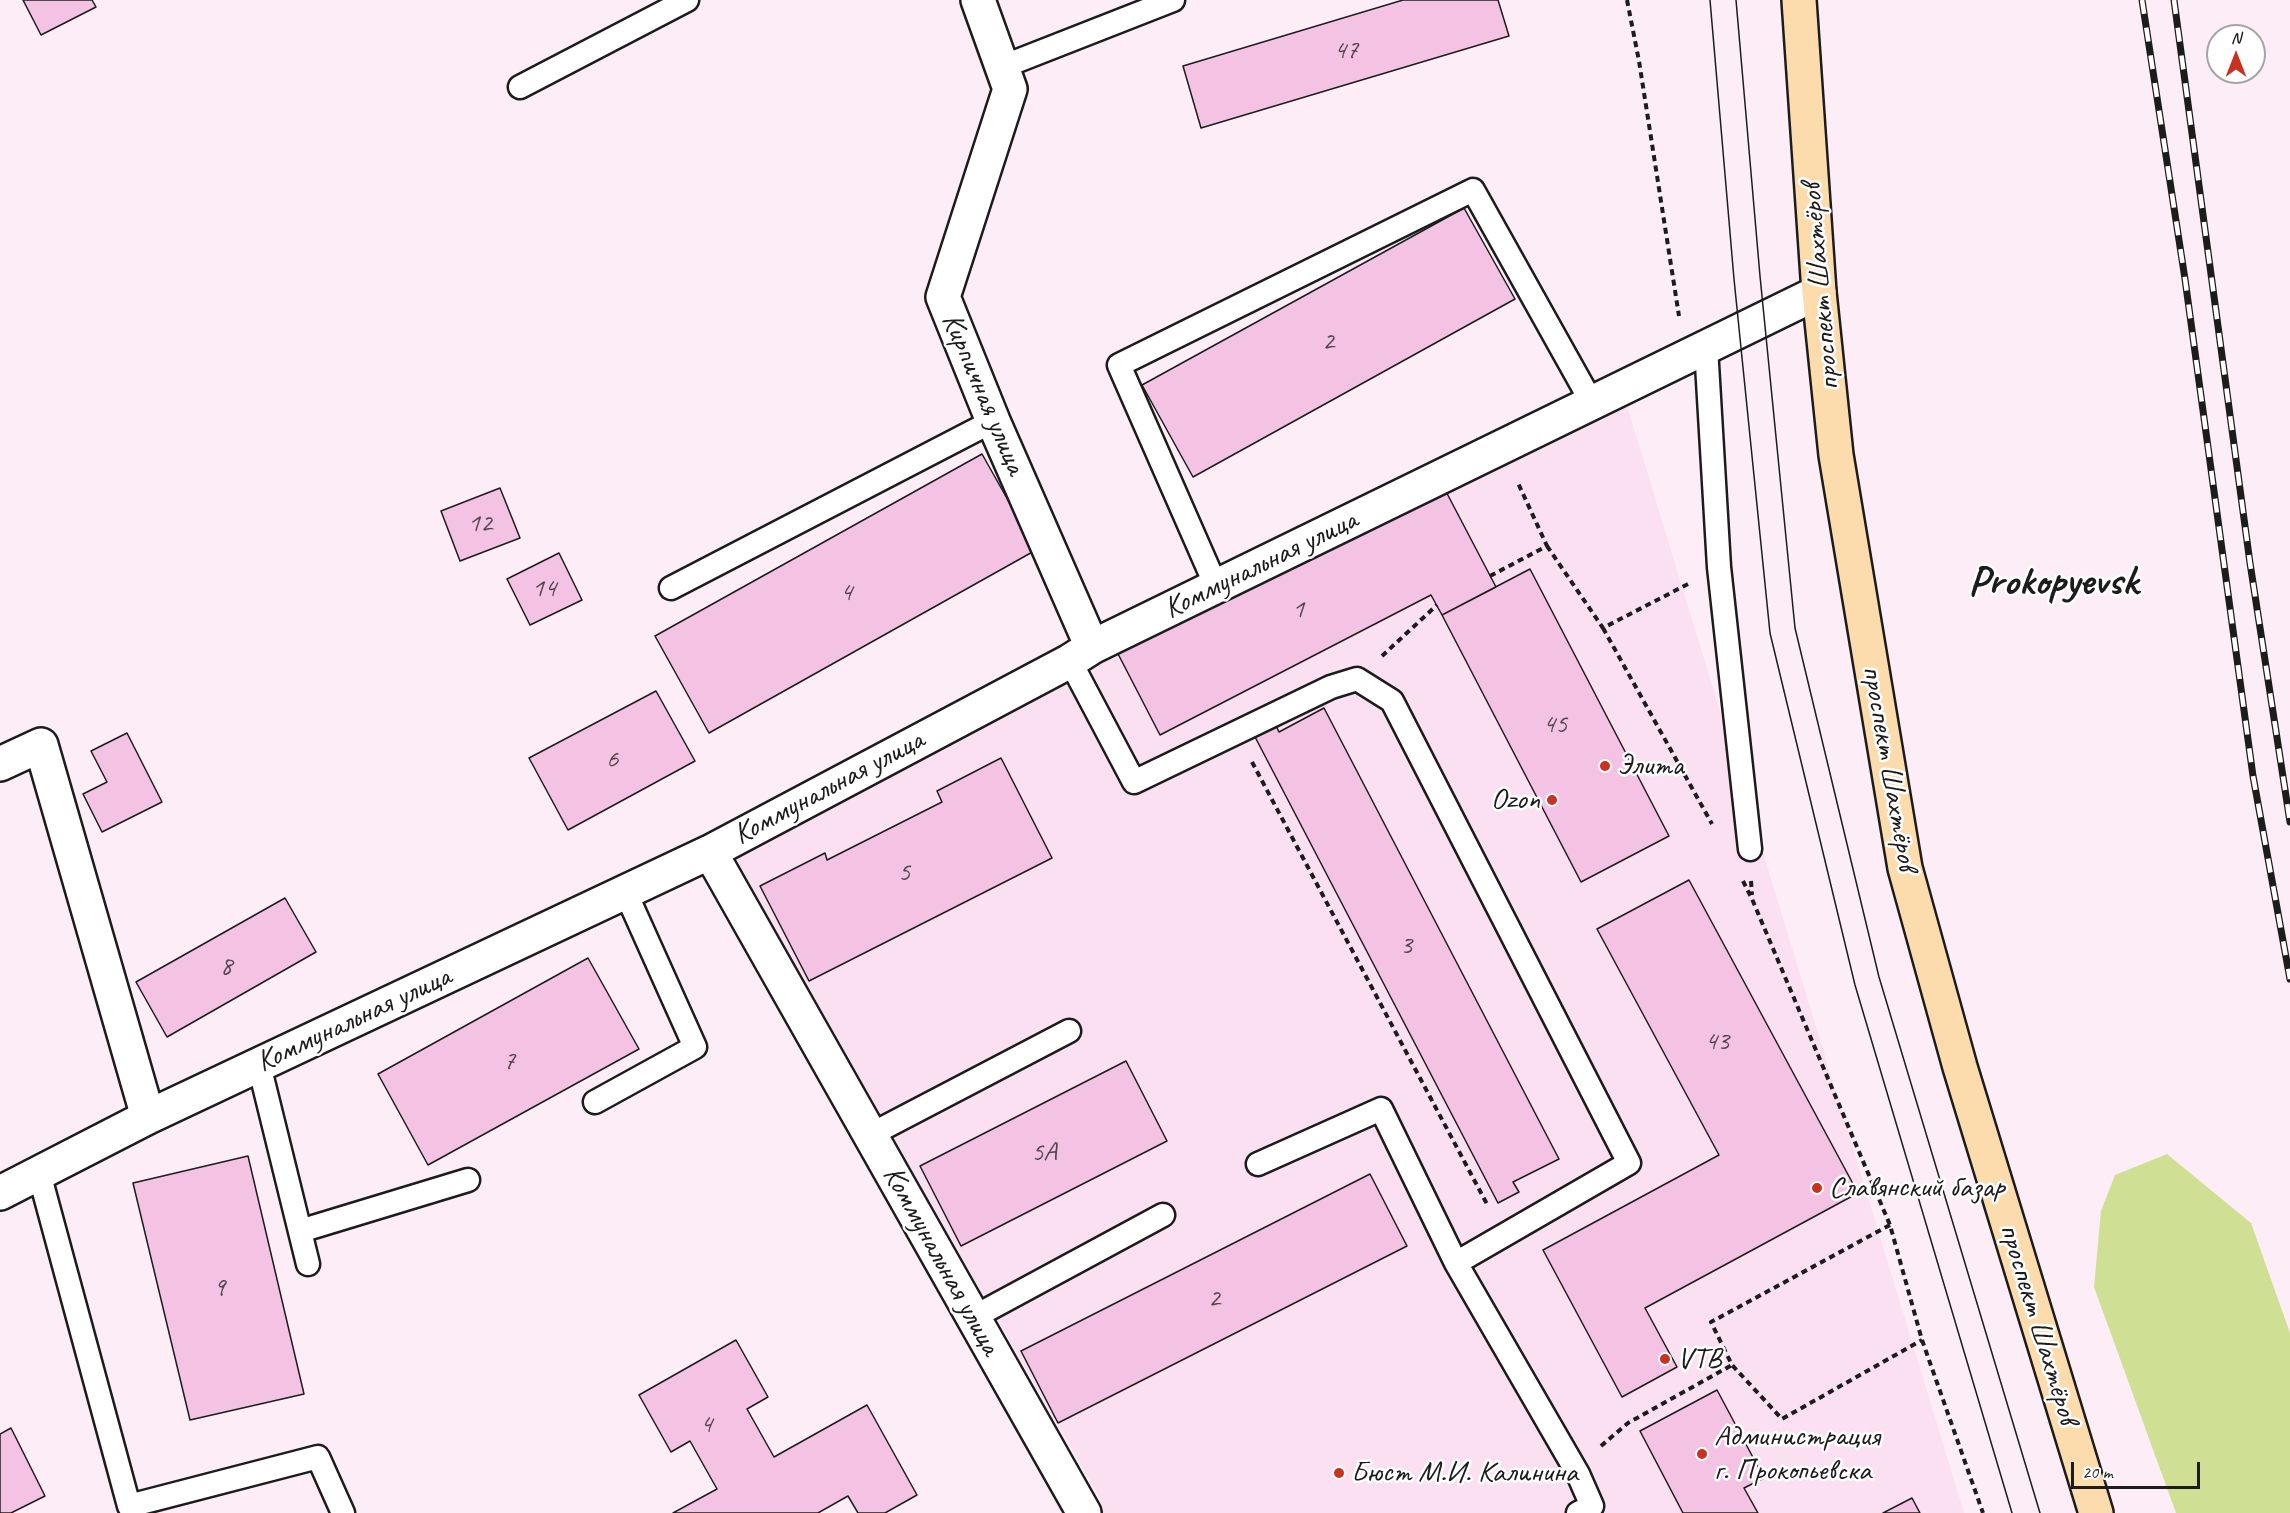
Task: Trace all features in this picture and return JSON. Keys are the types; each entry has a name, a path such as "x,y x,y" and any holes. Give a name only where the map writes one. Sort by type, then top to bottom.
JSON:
{"main road":[{"name":"проспект Шахтёров","path":"1799,0 1819,292 1836,455 1905,868 1960,1067 2096,1513"}],"street":[{"name":"Кирпичная улица","path":"978,0 1010,89 942,297 993,421 1081,654"},
{"name":"Коммунальная улица","path":"0,1193 148,1117 710,852 1081,654 1819,292"},
{"path":"0,764 41,746 148,1117"},
{"name":"Коммунальная улица","path":"710,852 1084,1513"}],"lane":[{"path":"520,87 687,0"},
{"path":"1002,67 1173,0"},
{"path":"1216,586 1119,365 1473,190 1592,404"},
{"path":"1706,347 1719,567 1749,849"},
{"path":"671,588 993,421"},
{"path":"1081,654 1134,782 1330,687 1357,679 1392,701 1629,1163 1456,1263"},
{"path":"595,1102 695,1047 625,891"},
{"path":"870,1135 1069,1032"},
{"path":"259,1065 308,1264"},
{"path":"1257,1164 1382,1109 1456,1263 1575,1468 1588,1511"},
{"path":"39,1173 129,1506 318,1457 343,1513"},
{"path":"300,1231 468,1180"},
{"path":"974,1317 1163,1215"}],"path":[{"path":"1627,0 1639,61 1680,320"},
{"path":"1502,447 1547,546 1603,628 1712,826"},
{"path":"1490,576 1547,546"},
{"path":"1603,628 1719,567"},
{"path":"1357,679 1437,605"},
{"path":"1236,733 1503,1236"},
{"path":"1741,878 1752,898 1890,1225 1922,1341 1983,1513"},
{"path":"1890,1225 1711,1322 1732,1365 1782,1419 1922,1341"},
{"path":"1628,1423 1732,1365"}],"shaded area":[{"path":"1623,393 1964,1513 1073,1513 1101,1500 729,853 1086,660"}],"green space":[{"path":"2167,1154 2251,1223 2290,1333 2290,1513 2176,1513 2094,1287 2101,1211 2115,1175"}],"building":[{"path":"23,0 92,0 96,7 41,35"},
{"path":"1403,0 1498,0 1509,36 1201,128 1183,66"},
{"path":"1464,208 1515,299 1193,477 1142,385"},
{"path":"982,454 1036,550 709,733 655,636"},
{"path":"1441,482 1496,587 1442,615 1431,595 1160,735 1116,650"},
{"path":"500,488 520,538 460,561 441,511"},
{"path":"559,553 582,600 530,625 507,579"},
{"path":"1530,569 1669,836 1581,882 1442,615"},
{"path":"656,691 695,761 568,830 529,758"},
{"path":"1324,708 1559,1159 1513,1182 1519,1192 1498,1203 1253,733 1274,722 1279,732"},
{"path":"127,733 162,802 102,832 83,794 107,782 91,751"},
{"path":"1001,758 1052,858 809,981 760,886 825,853 827,860 942,802 937,791"},
{"path":"1689,880 1858,1193 1645,1308 1677,1367 1622,1397 1543,1250 1719,1155 1597,929"},
{"path":"285,898 316,952 167,1037 136,982"},
{"path":"588,958 639,1049 428,1165 378,1074"},
{"path":"1126,1061 1167,1141 961,1246 920,1166"},
{"path":"248,1156 304,1394 190,1420 133,1183"},
{"path":"1370,1174 1407,1246 1058,1423 1021,1351"},
{"path":"736,1340 768,1397 747,1409 774,1457 867,1405 917,1495 885,1513 858,1513 848,1496 818,1513 673,1513 717,1489 690,1441 671,1452 639,1395"},
{"name":"Администрация г. Прокопьевска","path":"1717,1390 1764,1478 1744,1488 1758,1513 1683,1513 1640,1431"},
{"path":"11,1428 45,1496 11,1513 0,1513 0,1434"},
{"name":"Администрация г. Прокопьевска","path":"1912,1498 1920,1513 1883,1513"}],"tram line":[{"path":"1710,0 1734,279 1770,633 1855,985 2012,1513"},
{"path":"1736,0 1760,276 1795,628 1879,977 2040,1513"}],"railway":[{"path":"2142,0 2185,279 2253,776 2290,979"},
{"path":"2174,0 2250,563 2290,822"}],"place":[{"name":"Элита","path":"1605,766"},
{"name":"Ozon","path":"1552,800"},
{"name":"Славянский базар","path":"1817,1188"},
{"name":"VTB","path":"1665,1359"},
{"name":"Администрация г. Прокопьевска","path":"1702,1454"},
{"name":"Бюст М.И. Калинина","path":"1339,1473"}],"district":[{"name":"Prokopyevsk","path":"2053,583"}]}
